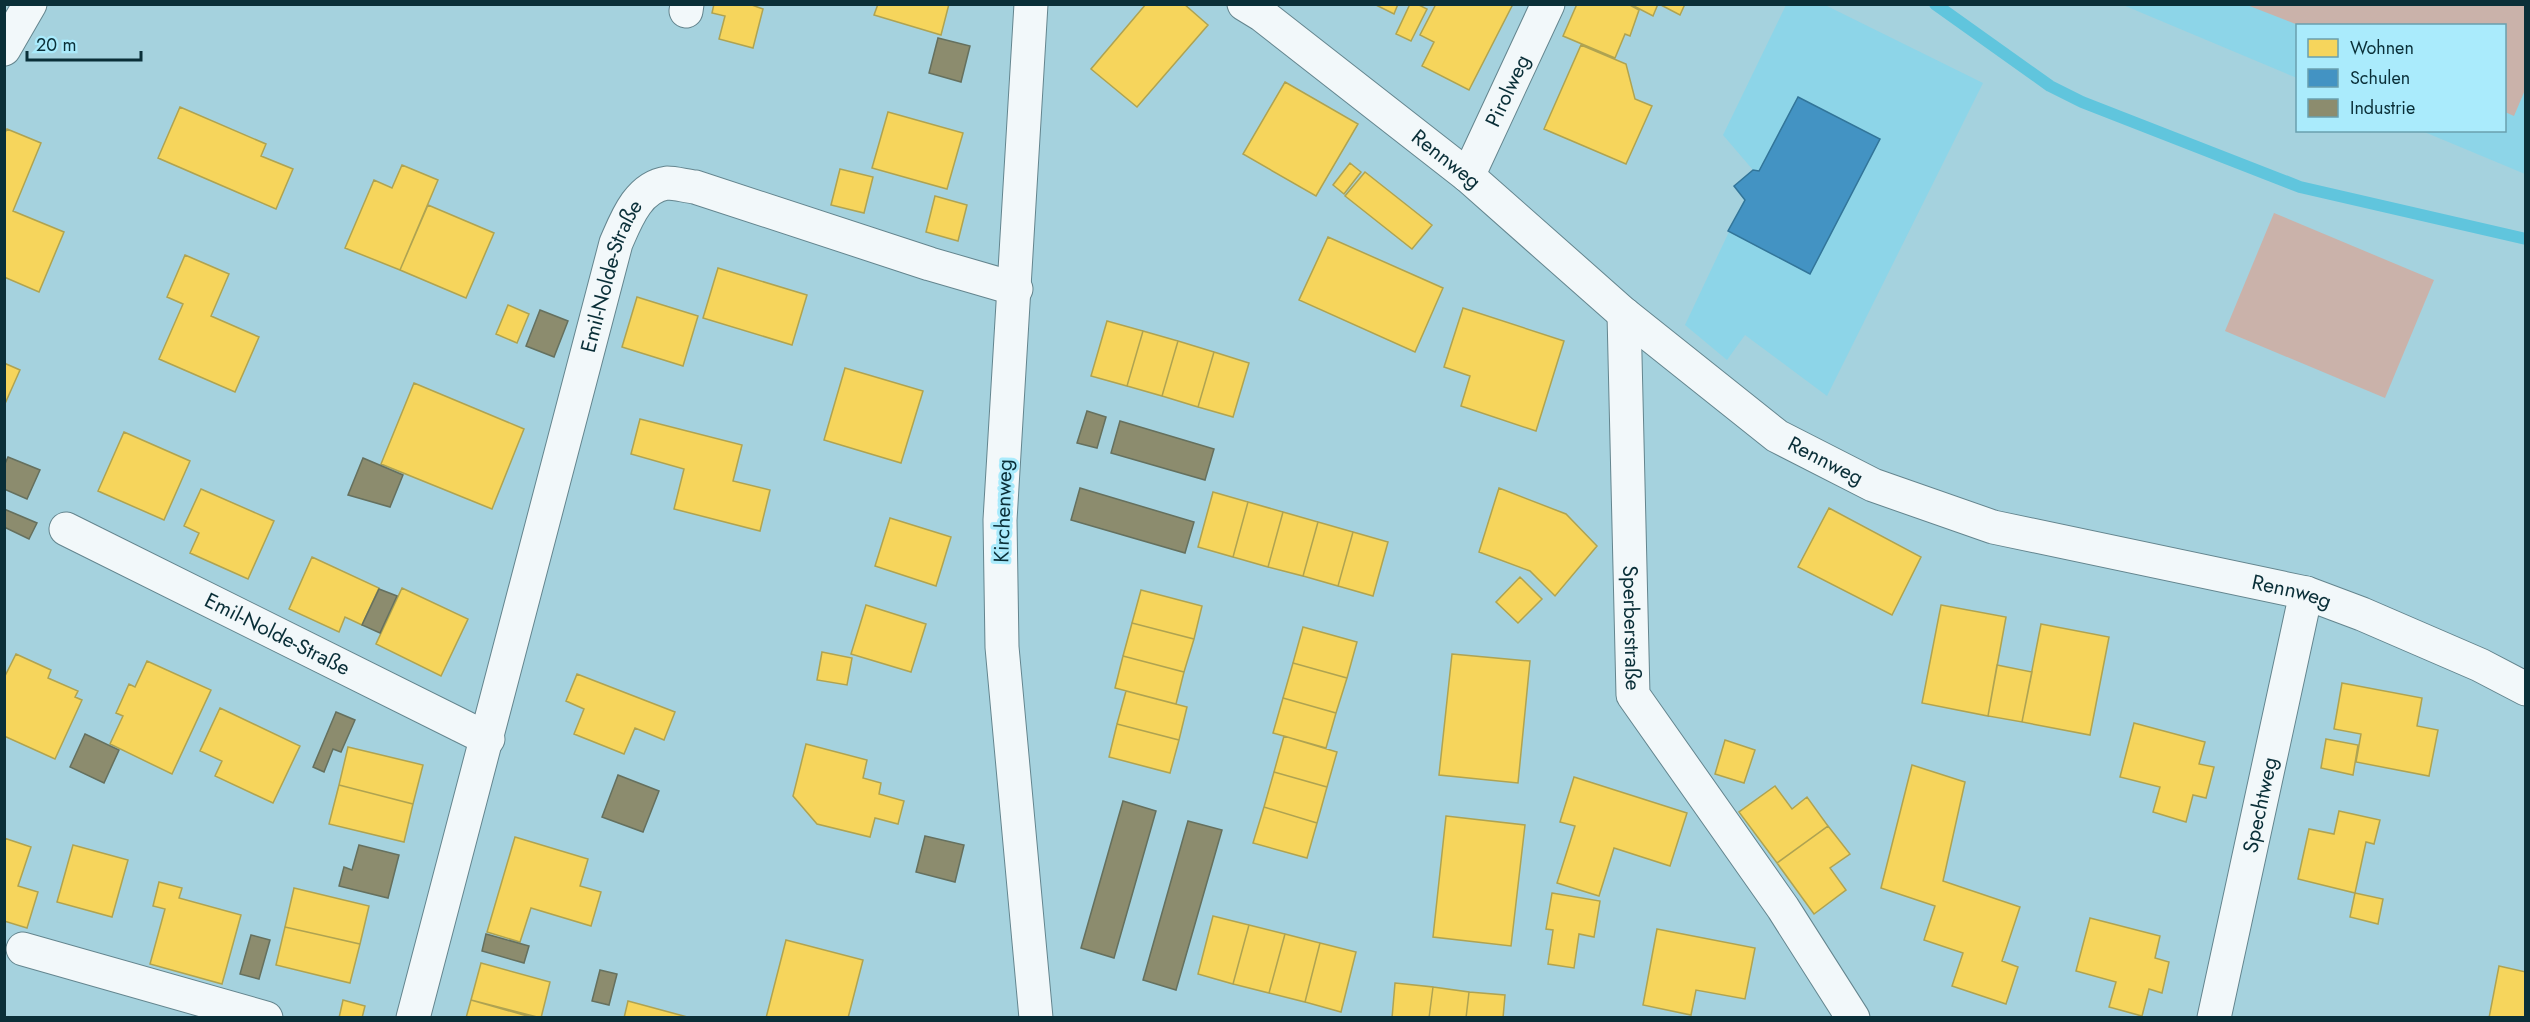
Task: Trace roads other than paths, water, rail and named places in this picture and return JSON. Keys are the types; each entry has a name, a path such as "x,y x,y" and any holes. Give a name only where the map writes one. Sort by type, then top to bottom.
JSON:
{"street":[{"path":"4,49 30,4"},
{"name":"Kirchenweg","path":"1031,4 1016,289 1000,520 1002,647 1036,1017"},
{"name":"Rennweg","path":"1244,4 1262,15 1468,176 1624,314 1777,436 1872,485 1993,527 2306,593 2362,614 2480,665 2526,690"},
{"name":"Pirolweg","path":"1468,176 1548,4"},
{"name":"Emil-Nolde-Straße","path":"413,1017 488,739 616,243 638,200 649,190 666,183 695,187 930,264 1016,289"},
{"name":"Sperberstraße","path":"1624,314 1634,695 1783,908 1853,1017"},
{"name":"Emil-Nolde-Straße","path":"66,529 488,739"},
{"name":"Spechtweg","path":"2214,1017 2306,593"},
{"path":"23,950 266,1017"}],"waterway":[{"path":"1935,4 2050,86 2082,102 2300,187 2526,239"}]}
